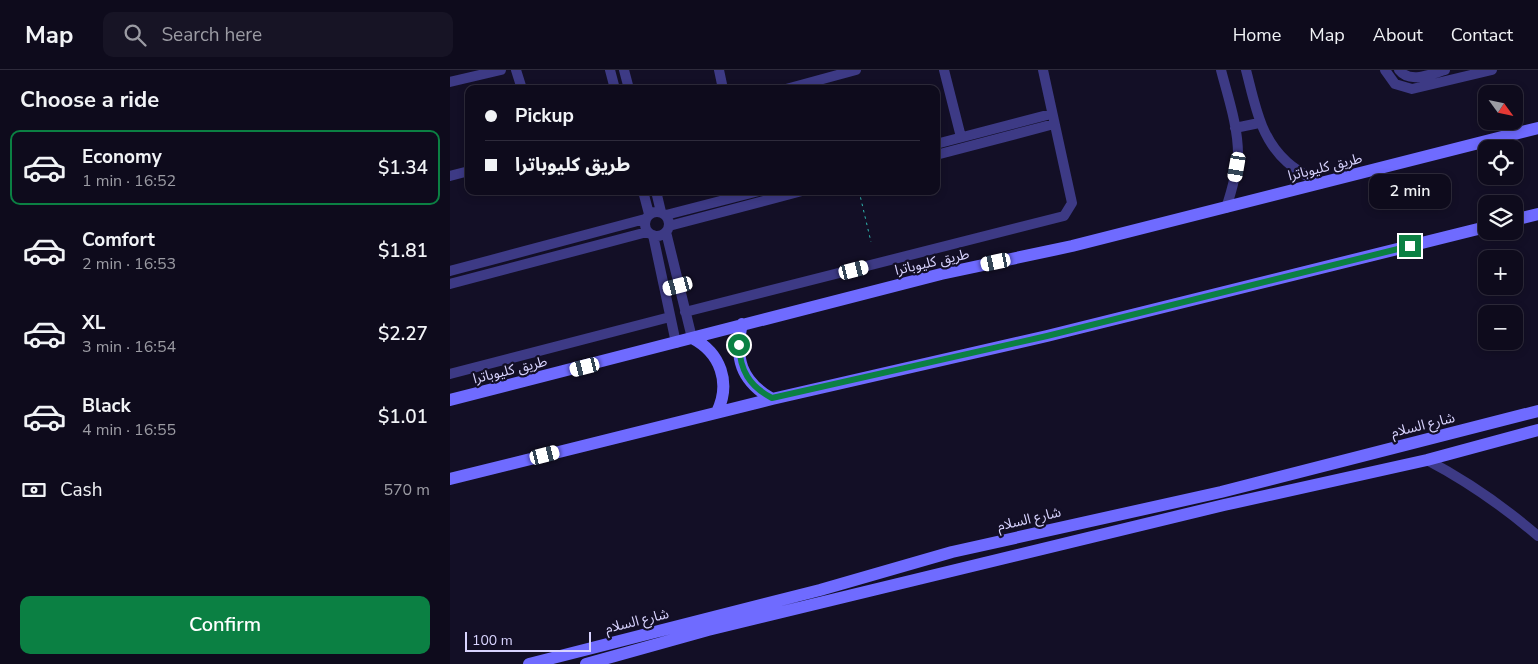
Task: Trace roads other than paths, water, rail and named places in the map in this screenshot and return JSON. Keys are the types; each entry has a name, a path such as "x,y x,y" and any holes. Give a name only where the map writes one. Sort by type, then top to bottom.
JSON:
{"main road":[{"name":"طريق كليوباترا","path":"450,400 942,274 1072,246 1538,128"},
{"path":"1523,218 1538,214"},
{"path":"450,479 772,398 1047,336 1478,229"},
{"path":"742,324 740,356 744,373 754,385 772,398"},
{"path":"692,338 710,351 722,370 724,392 717,412"},
{"name":"شارع السلام","path":"529,664 820,590 952,552 1220,492 1538,411"},
{"name":"شارع السلام","path":"586,664 717,628 1224,505 1427,460 1538,430"},
{"path":"1220,492 1224,505"}],"street":[{"path":"450,82 501,70"},
{"path":"516,70 521,85"},
{"path":"610,70 614,85"},
{"path":"624,70 628,85"},
{"path":"719,70 722,85"},
{"path":"796,85 821,75 856,70"},
{"path":"944,70 961,137"},
{"path":"685,312 1061,218 1069,211 1072,203 1043,70"},
{"path":"1221,70 1235,128 1237,167 1226,208"},
{"path":"1246,70 1260,123 1279,154 1297,170 1320,184"},
{"path":"1385,70 1395,84 1412,89 1492,70"},
{"path":"1399,70 1404,76 1414,78 1445,70"},
{"path":"940,143 972,134 1053,119"},
{"path":"940,154 1053,119"},
{"path":"1235,128 1260,123"},
{"path":"972,134 974,145"},
{"path":"450,176 465,172"},
{"path":"644,195 647,217 645,227 650,234 665,289 676,343"},
{"path":"657,195 692,338"},
{"path":"450,271 647,217 656,211 663,214 741,195"},
{"path":"753,195 753,204"},
{"path":"450,284 650,234 660,236 667,229 787,195"},
{"path":"521,252 524,264"},
{"path":"665,289 678,286"},
{"path":"450,374 670,318"},
{"path":"1427,460 1474,486 1538,536"}]}
